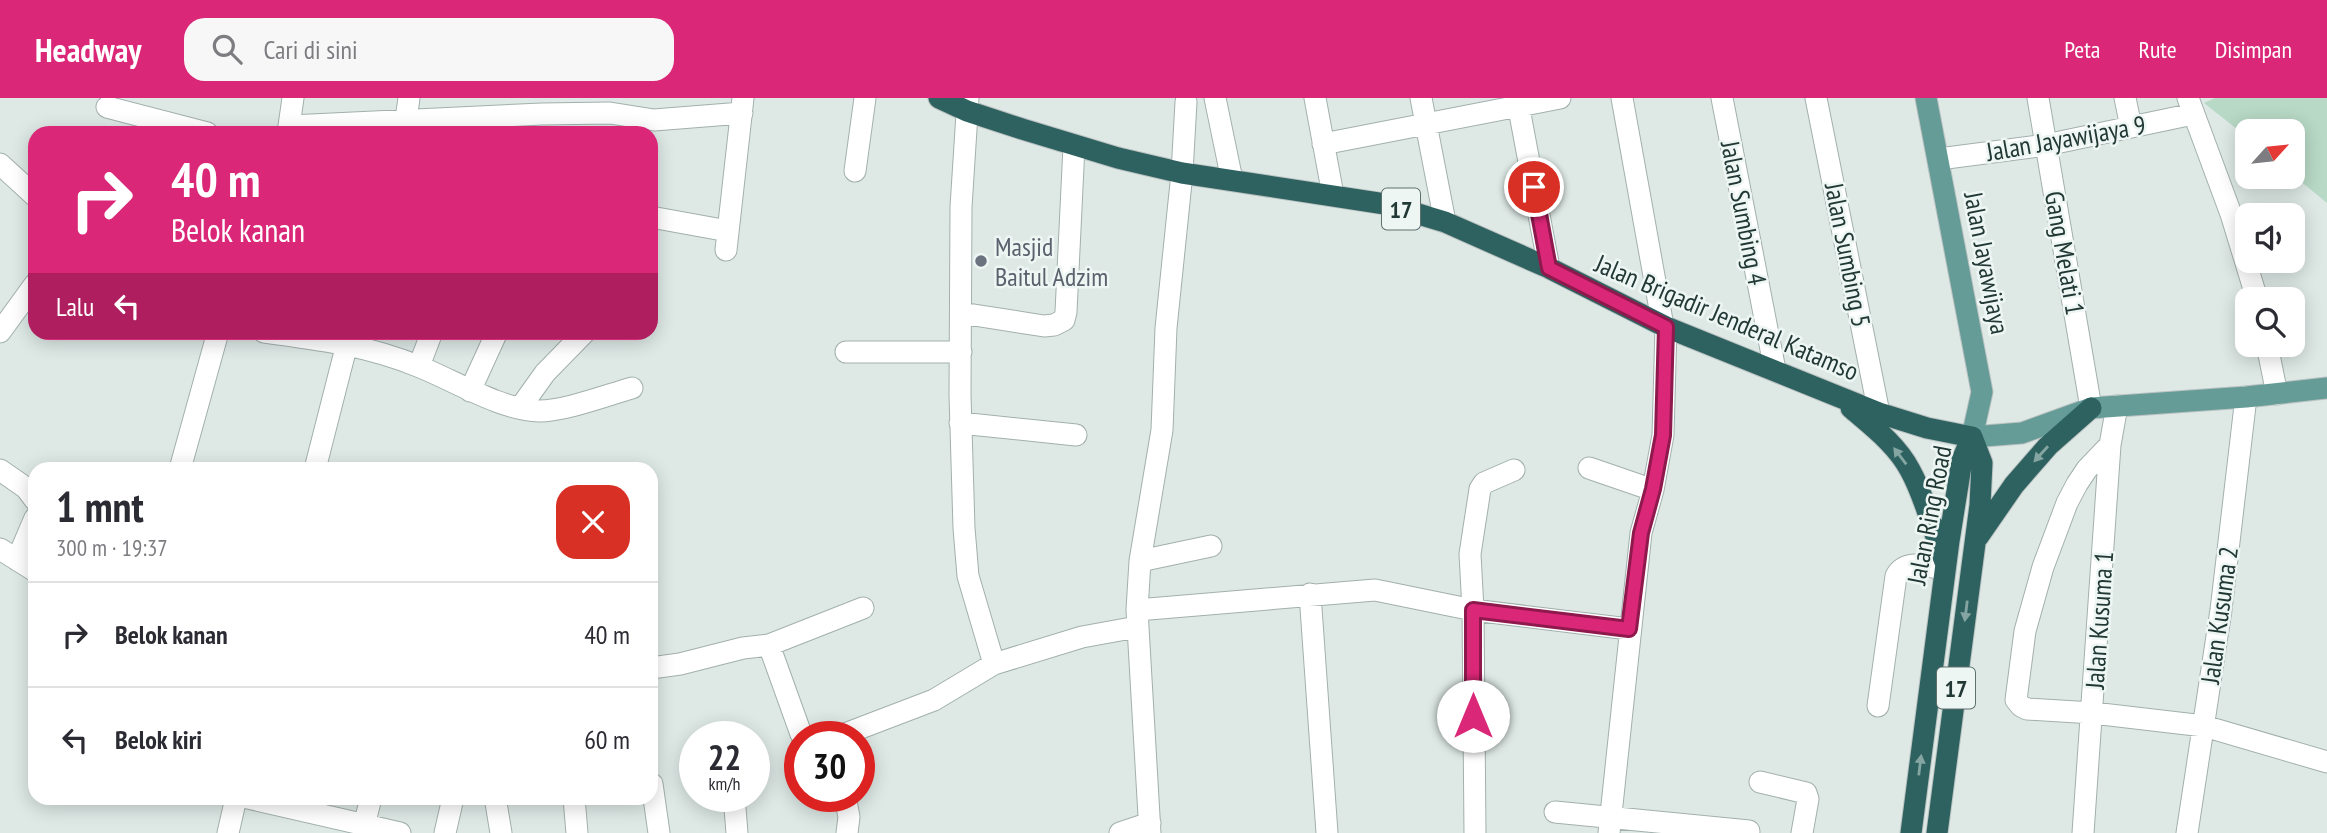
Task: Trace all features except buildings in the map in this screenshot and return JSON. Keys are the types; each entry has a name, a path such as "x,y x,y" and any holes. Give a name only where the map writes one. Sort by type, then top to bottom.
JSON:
{"highway":[{"name":"Jalan Brigadir Jenderal Katamso","path":"939,98 967,104 1074,146 1182,173 1385,204 1445,222 1549,268 1665,326 1838,397 1927,428 1972,437"},
{"name":"17","path":"1838,397 1896,450 1910,470 1923,499 1945,566"},
{"path":"1975,543 2014,485 2048,446 2091,408"},
{"name":"Jalan Ring Road","path":"1937,833 1980,505 1982,463 1972,437"},
{"name":"Jalan Ring Road","path":"1911,833 1945,566 1962,460 1972,437"}],"main road":[{"name":"Jalan Jayawijaya","path":"1926,98 1982,392 1972,437"},
{"path":"1972,437 2022,433 2091,408 2246,397 2327,388"}],"street":[{"path":"290,126 293,98"},
{"path":"405,126 410,98"},
{"path":"855,171 865,98"},
{"path":"1215,98 1232,180"},
{"path":"1315,98 1333,195"},
{"path":"1421,98 1445,222"},
{"path":"1324,144 1426,126 1518,102 1560,98"},
{"path":"1609,825 1641,533 1663,435 1665,326 1622,98"},
{"name":"Jalan Sumbing 4","path":"1722,98 1775,370"},
{"name":"Jalan Sumbing 5","path":"1816,98 1879,412"},
{"name":"Gang Melati 1","path":"2038,98 2091,408"},
{"path":"2125,98 2131,127"},
{"path":"1120,833 1150,828 1137,619 1140,561 1162,430 1166,328 1182,173 1186,102"},
{"path":"1518,102 1549,268"},
{"path":"967,104 961,207 960,423 968,576 994,664"},
{"path":"658,128 742,105 727,240 658,219"},
{"path":"417,126 542,106 610,113 645,126"},
{"path":"2191,106 2231,214 2253,287"},
{"name":"Jalan Jayawijaya 9","path":"1939,159 2046,145 2131,127 2191,106"},
{"path":"107,107 180,126"},
{"path":"961,313 1044,326 1064,320 1074,146"},
{"path":"0,164 28,190"},
{"path":"0,332 28,294"},
{"path":"182,462 216,340"},
{"path":"316,462 347,340"},
{"path":"353,340 419,366 470,391 535,411 551,410 632,388"},
{"path":"419,366 429,340"},
{"path":"470,391 494,340"},
{"path":"520,408 545,373 577,340"},
{"path":"846,352 961,352"},
{"path":"2269,357 2277,394"},
{"name":"Jalan Kusuma 2","path":"2187,833 2221,610 2246,397"},
{"name":"Jalan Kusuma 1","path":"2083,833 2110,445 2117,407"},
{"path":"960,423 1076,435"},
{"path":"2110,445 2077,484 2050,547 2025,631 2016,700 2026,709 2093,713 2204,726 2327,762"},
{"path":"1590,468 1653,489"},
{"path":"0,470 28,491"},
{"path":"1475,833 1470,554 1477,499 1484,483 1514,470"},
{"path":"17,560 28,534"},
{"path":"1140,561 1211,546"},
{"path":"1878,706 1896,576 1905,566 1945,566"},
{"path":"875,723 934,700 994,664 1137,619 1310,594 1375,590 1473,610 1629,629"},
{"path":"1310,594 1326,833"},
{"path":"658,667 743,648 769,645 863,608"},
{"path":"769,645 796,721"},
{"path":"1760,782 1805,793 1808,799 1802,833"},
{"path":"228,833 234,805"},
{"path":"275,805 363,828 400,833"},
{"path":"363,828 368,805"},
{"path":"445,833 451,805"},
{"path":"496,805 501,833"},
{"path":"575,805 578,833"},
{"path":"655,805 659,833"},
{"path":"735,812 737,833"},
{"path":"847,833 848,812"},
{"path":"1555,812 1609,825 1749,831"}],"green space":[{"path":"2215,98 2327,98 2327,203 2305,185 2305,119 2235,119 2235,128 2204,103"}],"place":[{"name":"Masjid Baitul Adzim","path":"981,261"}],"route":[{"path":"1473,716 1473,610 1629,629 1641,533 1663,435 1666,327 1549,268 1534,187"}]}
